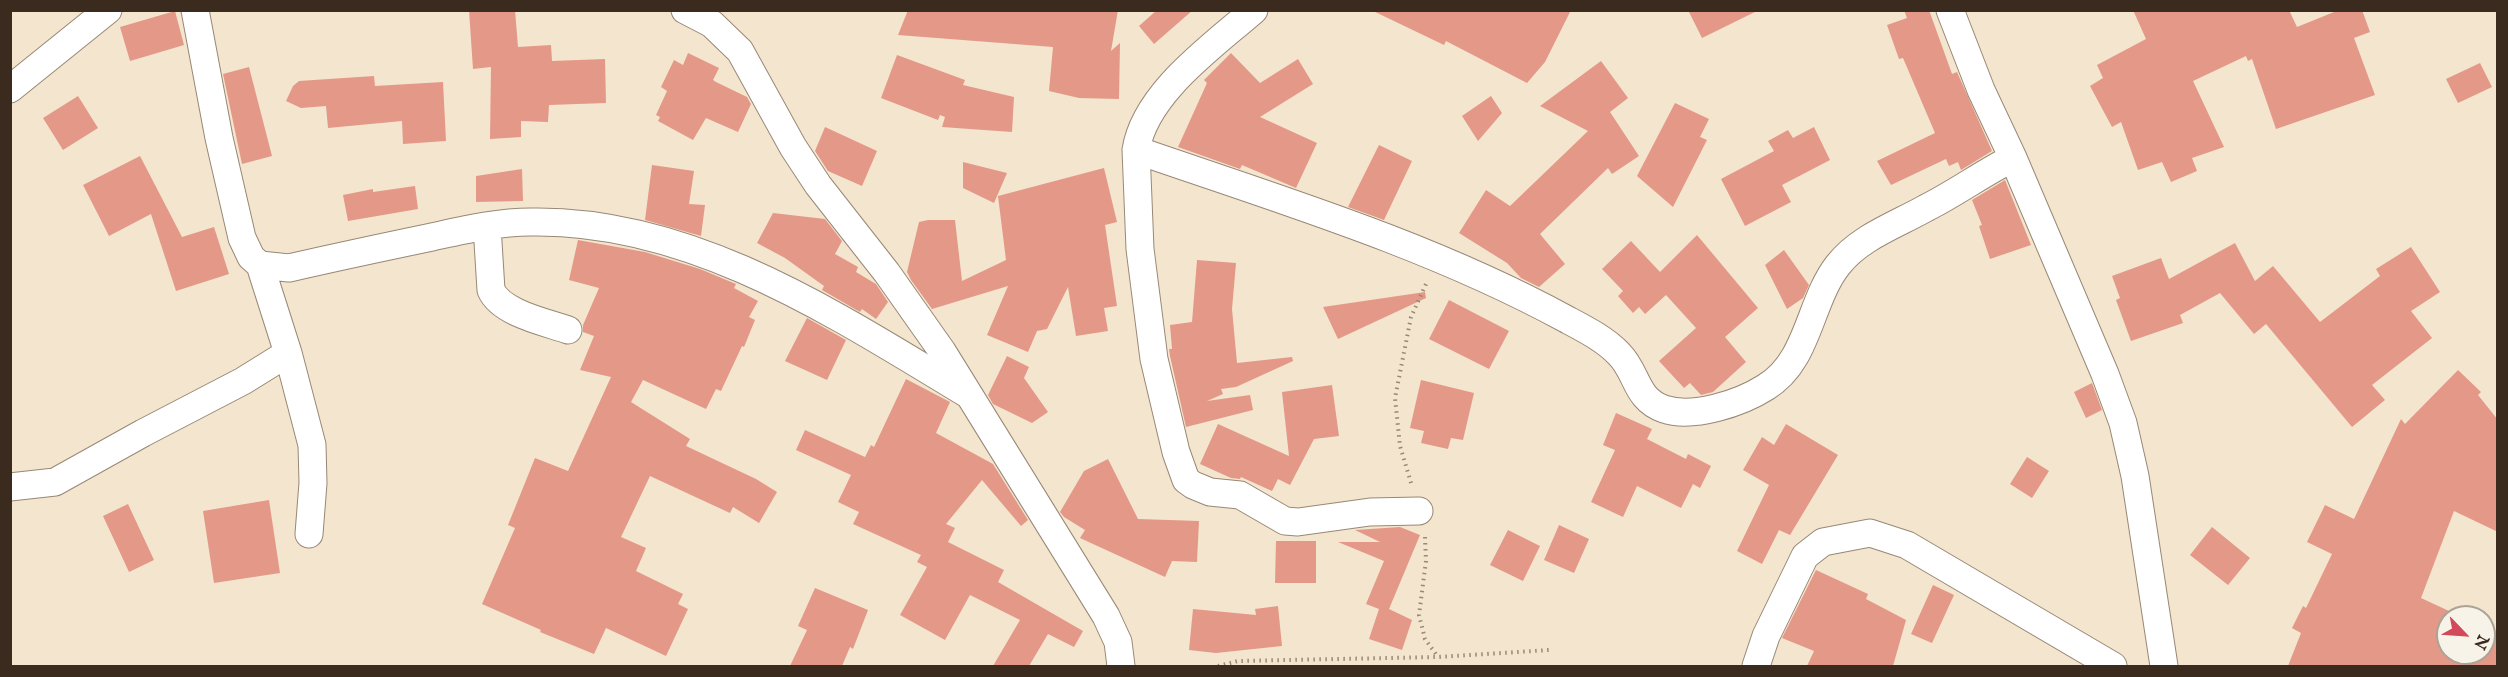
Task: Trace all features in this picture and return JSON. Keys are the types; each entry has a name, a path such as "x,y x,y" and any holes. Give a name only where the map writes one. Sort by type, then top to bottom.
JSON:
{"street":[{"path":"10,89 108,10"},
{"path":"195,10 230,191 242,238 251,257 260,265 288,353 312,445 313,483 309,534"},
{"path":"685,10 712,24 740,51 758,79 793,147 818,185 887,273 942,351 1106,616 1118,642 1121,666"},
{"path":"1254,10 1166,91 1138,133 1136,150 1140,249 1154,359 1176,452 1186,480 1192,485 1210,492 1240,495 1285,521 1298,522 1370,512 1419,511"},
{"path":"1950,10 1981,90 2013,158 2106,374 2123,423 2135,476 2164,666"},
{"path":"1136,150 1246,186 1437,259 1567,319 1612,347 1622,357 1644,398 1652,404 1674,412 1692,412 1741,400 1769,386 1803,344 1827,281 1849,253 1875,235 1926,209 1982,174 2013,158"},
{"path":"260,265 289,268 487,225 572,222 615,229 694,250 755,274 838,317 969,395"},
{"path":"487,225 491,290 494,297 500,304 510,309 568,330"},
{"path":"10,487 55,482 143,432 243,381 288,353"},
{"path":"1756,666 1770,626 1805,556 1823,542 1870,532 1907,545 2113,666"}],"path":[{"path":"1437,259 1411,317 1395,398 1401,446 1424,532 1426,561 1419,615 1425,639 1438,657"},
{"path":"1218,666 1238,661 1438,657 1550,650"}],"building":[{"path":"469,10 515,10 518,47 551,45 552,61 605,59 606,103 549,105 548,122 521,121 521,137 490,139 491,67 473,69"},
{"path":"908,10 1118,10 1111,51 1120,43 1119,99 1079,98 1049,91 1053,47 898,35"},
{"path":"1157,10 1193,10 1154,44 1139,26"},
{"path":"1371,10 1571,10 1545,62 1527,83 1446,41 1444,45"},
{"path":"1688,10 1759,10 1702,38"},
{"path":"1904,10 1929,10 1952,74 1957,72 1992,151 1961,170 1958,162 1949,166 1946,159 1891,185 1877,161 1935,133 1903,58 1899,59 1887,25 1907,18"},
{"path":"2133,10 2289,10 2297,27 2339,10 2362,10 2370,32 2354,38 2375,95 2276,129 2252,59 2248,61 2246,56 2193,81 2224,147 2192,158 2197,171 2171,182 2162,162 2138,170 2121,122 2112,127 2090,86 2103,78 2097,65 2146,39"},
{"path":"175,11 184,45 130,61 120,27"},
{"path":"688,53 719,68 713,80 747,97 751,104 738,132 706,118 693,140 658,121 660,117 656,115 667,91 661,87 674,60 683,65"},
{"path":"1231,53 1260,83 1298,59 1313,84 1260,117 1317,143 1296,188 1242,165 1240,169 1178,147 1207,83 1204,80"},
{"path":"897,55 965,80 963,85 1014,97 1012,132 942,127 945,117 940,115 938,120 881,98"},
{"path":"1601,61 1628,98 1610,112 1639,156 1612,174 1608,168 1540,234 1565,264 1539,287 1521,278 1507,263 1459,233 1486,190 1510,206 1588,131 1540,106"},
{"path":"2480,63 2492,87 2458,103 2446,79"},
{"path":"249,67 272,156 242,164 223,74"},
{"path":"374,76 375,86 443,82 446,141 403,144 402,121 328,128 326,106 301,108 286,101 293,86 299,81"},
{"path":"78,96 98,128 63,150 43,118"},
{"path":"1491,96 1502,113 1478,141 1462,116"},
{"path":"1675,103 1709,119 1700,137 1707,140 1673,207 1637,176"},
{"path":"825,127 877,151 862,186 828,171 815,151"},
{"path":"1814,127 1830,160 1782,185 1791,202 1745,226 1721,179 1774,151 1768,141 1788,130 1793,138"},
{"path":"1379,145 1412,161 1384,220 1348,207"},
{"path":"140,156 182,237 214,227 229,274 176,291 151,214 109,236 83,185"},
{"path":"963,162 1007,173 994,203 963,188"},
{"path":"652,165 694,171 689,204 705,205 701,236 645,220"},
{"path":"1104,168 1117,222 1105,225 1117,306 1104,308 1108,331 1076,336 1068,287 1047,329 1037,331 1028,352 987,335 1008,286 932,309 911,280 907,272 919,222 955,220 962,281 1006,260 998,196"},
{"path":"522,169 523,201 476,202 476,176"},
{"path":"2005,180 2031,245 1990,259 1979,226 1982,225 1972,200"},
{"path":"415,186 418,209 348,221 343,195 373,189 373,192"},
{"path":"773,213 825,219 842,241 835,254 858,267 856,272 876,284 888,302 876,319 862,309 860,312 822,290 824,286 785,258 757,243"},
{"path":"1697,235 1758,308 1725,337 1746,362 1713,392 1701,395 1690,383 1684,388 1659,361 1696,328 1666,295 1645,314 1639,307 1633,313 1618,296 1623,291 1602,269 1631,241 1660,272"},
{"path":"578,240 645,252 700,269 736,284 734,288 758,301 749,317 755,320 744,347 742,346 721,391 716,389 706,409 643,380 631,402 690,439 686,446 756,479 777,492 759,523 733,507 730,513 650,476 621,537 646,548 636,571 683,594 678,604 688,609 666,656 606,628 594,654 540,632 541,630 482,604 515,528 508,525 535,458 568,471 611,377 580,370 594,336 583,332 583,325 599,288 569,280"},
{"path":"2235,243 2255,281 2273,266 2320,322 2380,276 2376,269 2411,247 2440,292 2411,311 2432,338 2372,385 2385,400 2352,427 2266,324 2254,334 2220,293 2180,315 2183,323 2131,341 2116,300 2120,298 2112,276 2161,258 2169,279"},
{"path":"1784,250 1809,285 1803,298 1787,309 1765,265"},
{"path":"1197,260 1236,263 1232,309 1237,363 1292,357 1293,361 1236,387 1221,389 1223,394 1207,401 1250,395 1253,410 1186,427 1170,356 1169,349 1172,349 1170,325 1192,322"},
{"path":"1425,292 1426,298 1338,339 1323,307"},
{"path":"1449,300 1509,331 1489,369 1429,339"},
{"path":"807,318 846,340 827,380 785,361"},
{"path":"1007,356 1029,367 1024,378 1048,412 1032,423 993,404 988,395"},
{"path":"2458,370 2481,392 2478,395 2498,420 2498,532 2454,511 2421,598 2436,605 2436,665 2496,665 2496,633 2498,634 2498,666 2288,666 2301,633 2292,628 2303,606 2306,608 2332,554 2307,542 2325,505 2354,519 2401,419 2405,424"},
{"path":"906,379 950,402 936,433 993,464 1028,520 1021,526 982,480 946,524 955,528 948,542 1004,570 998,582 1083,631 1074,647 1048,634 1029,666 993,666 1020,620 970,595 945,640 900,615 927,567 917,562 921,555 853,524 859,512 838,502 851,475 796,450 805,430 865,457 871,445 874,447"},
{"path":"1421,380 1474,393 1463,440 1451,438 1448,449 1421,443 1424,431 1410,428"},
{"path":"2092,383 2102,410 2086,418 2074,392"},
{"path":"1332,385 1339,436 1314,439 1290,485 1278,479 1272,491 1241,477 1240,479 1231,478 1200,464 1218,424 1289,456 1282,392"},
{"path":"1616,413 1652,429 1647,439 1686,459 1688,454 1711,466 1700,488 1693,484 1681,508 1637,486 1623,517 1591,502 1615,450 1603,445"},
{"path":"1786,424 1838,455 1790,535 1779,530 1762,564 1737,551 1769,485 1743,470 1762,437 1774,445"},
{"path":"2027,457 2049,471 2032,498 2010,484"},
{"path":"1108,459 1138,519 1199,521 1197,562 1172,561 1165,577 1080,538 1085,530 1060,512 1084,471"},
{"path":"269,500 280,573 214,583 203,511"},
{"path":"128,504 154,560 129,572 103,516"},
{"path":"1559,525 1589,539 1574,573 1544,560"},
{"path":"1400,527 1420,535 1389,609 1412,620 1402,650 1369,639 1379,609 1366,604 1384,561 1338,542 1380,542 1355,530"},
{"path":"2212,527 2250,558 2228,585 2190,555"},
{"path":"1508,530 1540,546 1523,581 1490,565"},
{"path":"1276,541 1316,541 1316,583 1275,583"},
{"path":"1816,570 1868,594 1866,599 1906,620 1893,666 1807,666 1814,651 1782,638"},
{"path":"1933,585 1954,595 1932,643 1911,634"},
{"path":"815,588 868,610 853,649 850,647 842,666 790,666 807,630 798,626"},
{"path":"1278,606 1282,646 1216,653 1189,650 1193,609 1256,615 1255,609"}]}
